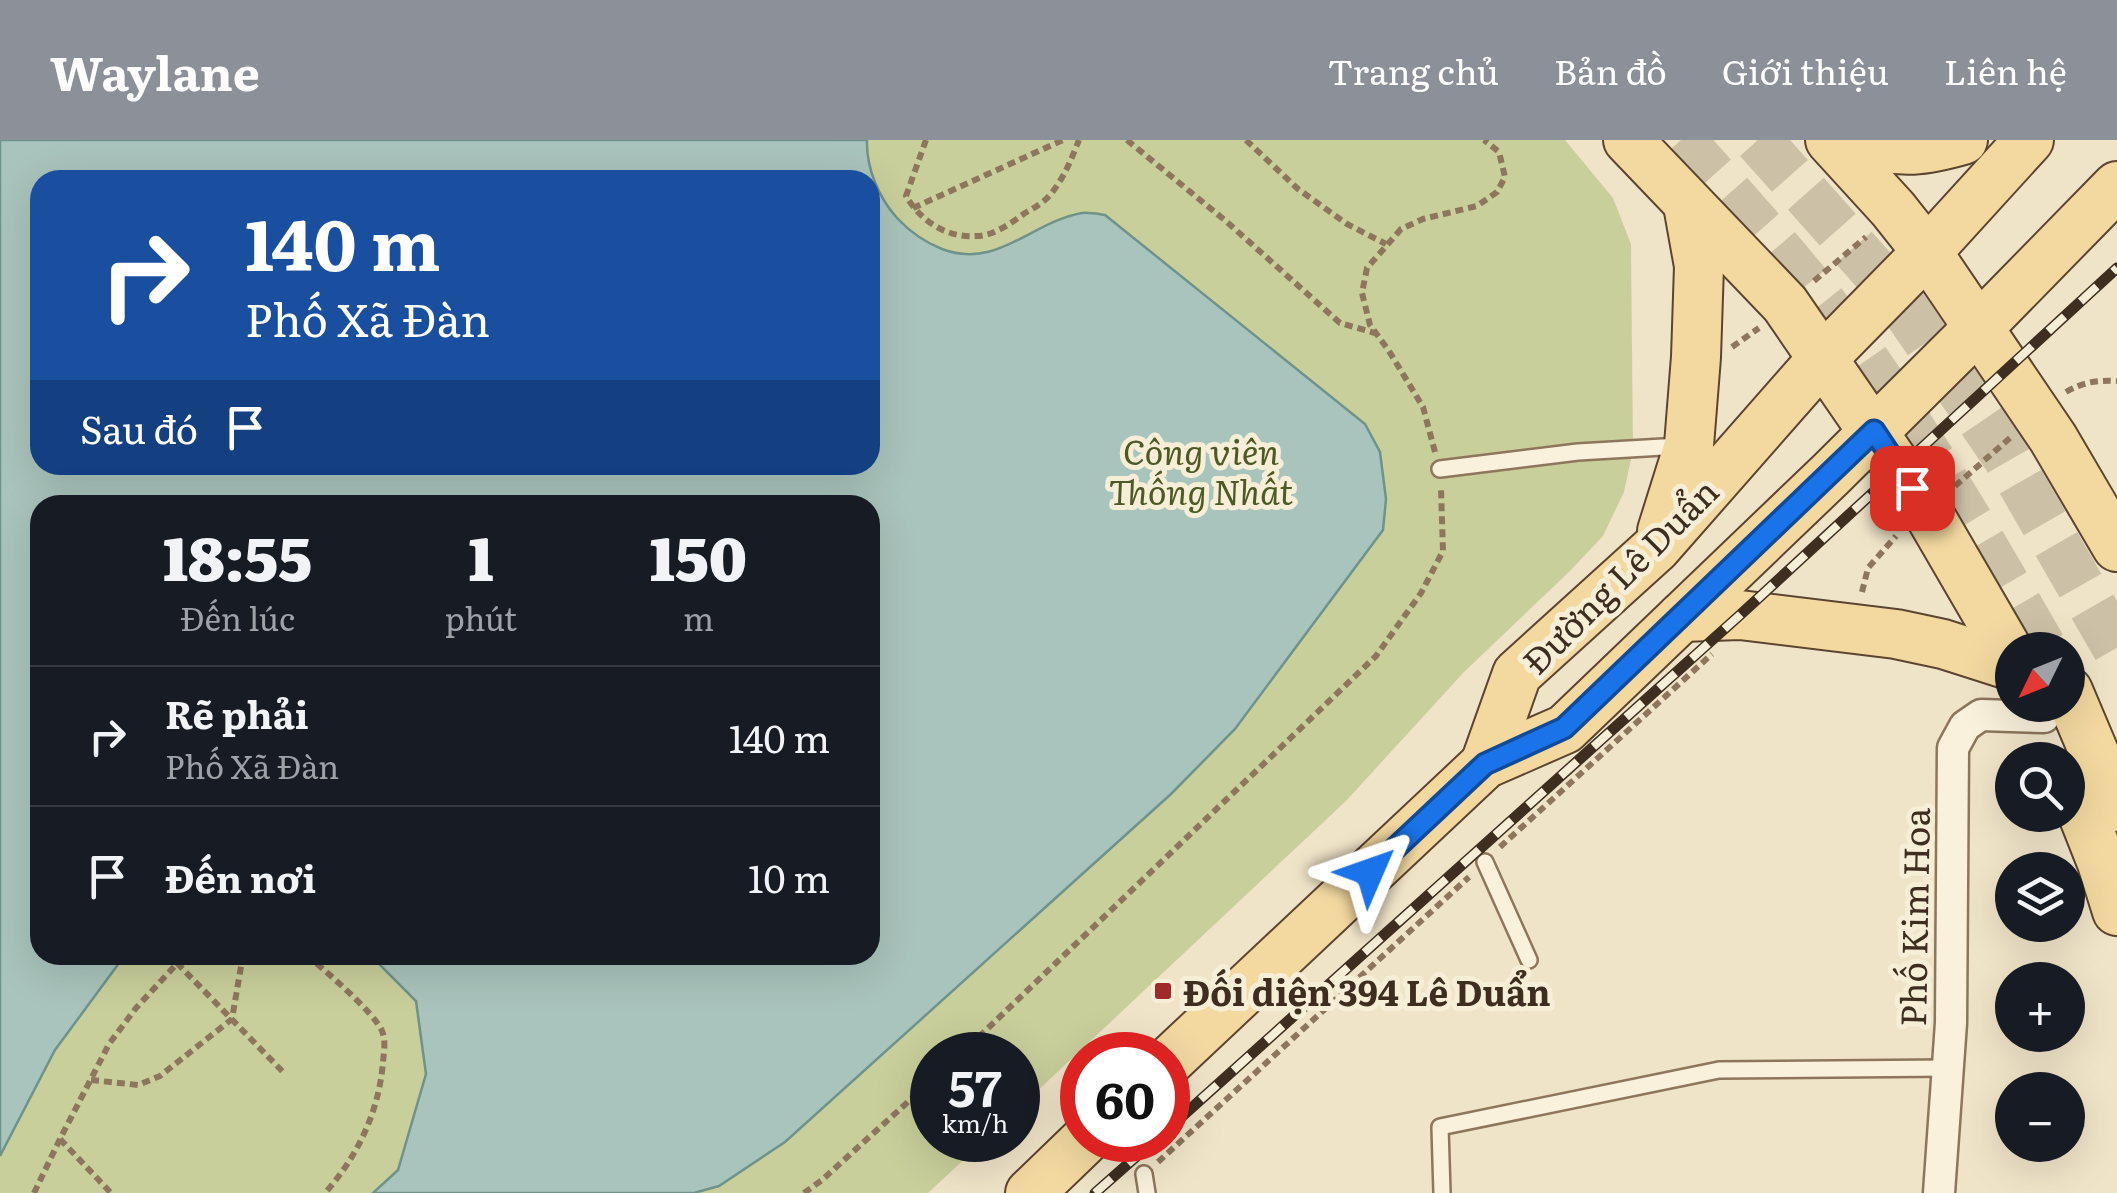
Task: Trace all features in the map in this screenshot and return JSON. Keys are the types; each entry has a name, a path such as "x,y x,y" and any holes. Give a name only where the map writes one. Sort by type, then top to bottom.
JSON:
{"main road":[{"path":"1628,140 1785,304 1926,509 1997,632"},
{"path":"1830,140 1893,209 1980,327 2053,438 2117,547"},
{"path":"1864,140 1880,148 1908,152 1932,150 1963,140"},
{"name":"Đường Lê Duẩn","path":"1485,764 1517,674 1656,548 1823,358 2029,140"},
{"name":"Đường Lê Duẩn","path":"1190,1041 1485,764 1564,728 1874,431 2117,186"},
{"path":"1656,548 1689,445 1699,266 1688,205"},
{"path":"1682,617 1740,615 1896,634 1995,661"},
{"path":"2062,722 2117,807"},
{"path":"2085,820 2117,911"},
{"path":"1030,1193 1062,1162"}],"street":[{"name":"Phố Kim Hoa","path":"1939,1193 1951,1023 1953,748 1965,726 1981,715 1995,713"}],"lane":[{"path":"1440,469 1578,452 1689,445"},
{"path":"1485,862 1530,960"},
{"path":"1442,1193 1440,1127 1719,1070 1948,1068"},
{"path":"1144,1174 1147,1193"}],"path":[{"path":"926,140 906,196 928,222 950,233 979,237 1005,227 1047,199 1068,170 1079,140"},
{"path":"913,208 1063,140"},
{"path":"1127,140 1340,323 1376,333"},
{"path":"1246,140 1298,188 1347,224 1386,244"},
{"path":"984,1032 1376,656 1421,593 1443,551 1440,469 1423,407 1370,325 1362,293 1366,268 1400,229 1476,206 1496,192 1505,177 1499,152 1484,140"},
{"path":"1802,290 1864,239"},
{"path":"1725,352 1769,318"},
{"path":"2058,397 2081,384 2117,381"},
{"path":"1946,494 2014,434"},
{"path":"1861,599 1868,568 1906,528"},
{"path":"1144,1174 1754,617"},
{"path":"34,1193 110,1044 174,965"},
{"path":"178,965 284,1073"},
{"path":"90,1080 138,1085 160,1076 232,1020 241,965"},
{"path":"317,965 378,1024 384,1036 379,1096 356,1152 325,1193"},
{"path":"804,1193 910,1100"},
{"path":"60,1139 111,1193"}],"green space":[{"name":"Công viên Thống Nhất","path":"0,140 1565,140 1613,198 1631,244 1633,450 1624,492 1603,536 1464,672 1346,801 1100,1032 1060,1032 1060,1070 1040,1088 1040,1032 910,1032 910,1162 961,1162 928,1193 0,1193"}],"water":[{"path":"0,140 867,140 871,170 30,170 30,475 880,475 880,194 912,232 942,249 962,254 997,249 1064,218 1085,213 1105,215 1365,424 1380,452 1386,499 1383,530 1235,729 1171,794 785,1142 719,1186 694,1193 373,1193 398,1170 426,1074 416,1001 380,965 880,965 880,495 30,495 30,965 118,965 55,1050 0,1156"}],"tunnel":[{"path":"1681,140 1798,273 1863,357 1934,465 2033,632"},
{"path":"1758,140 1895,294 2007,458 2117,649"}],"railway":[{"path":"1190,1109 1740,615 2117,268"},
{"path":"1095,1193 1130,1162"}],"place":[{"name":"Đối diện 394 Lê Duẩn","path":"1163,991"}],"route":[{"path":"1370,872 1485,764 1564,728 1874,431 1912,488"}]}
